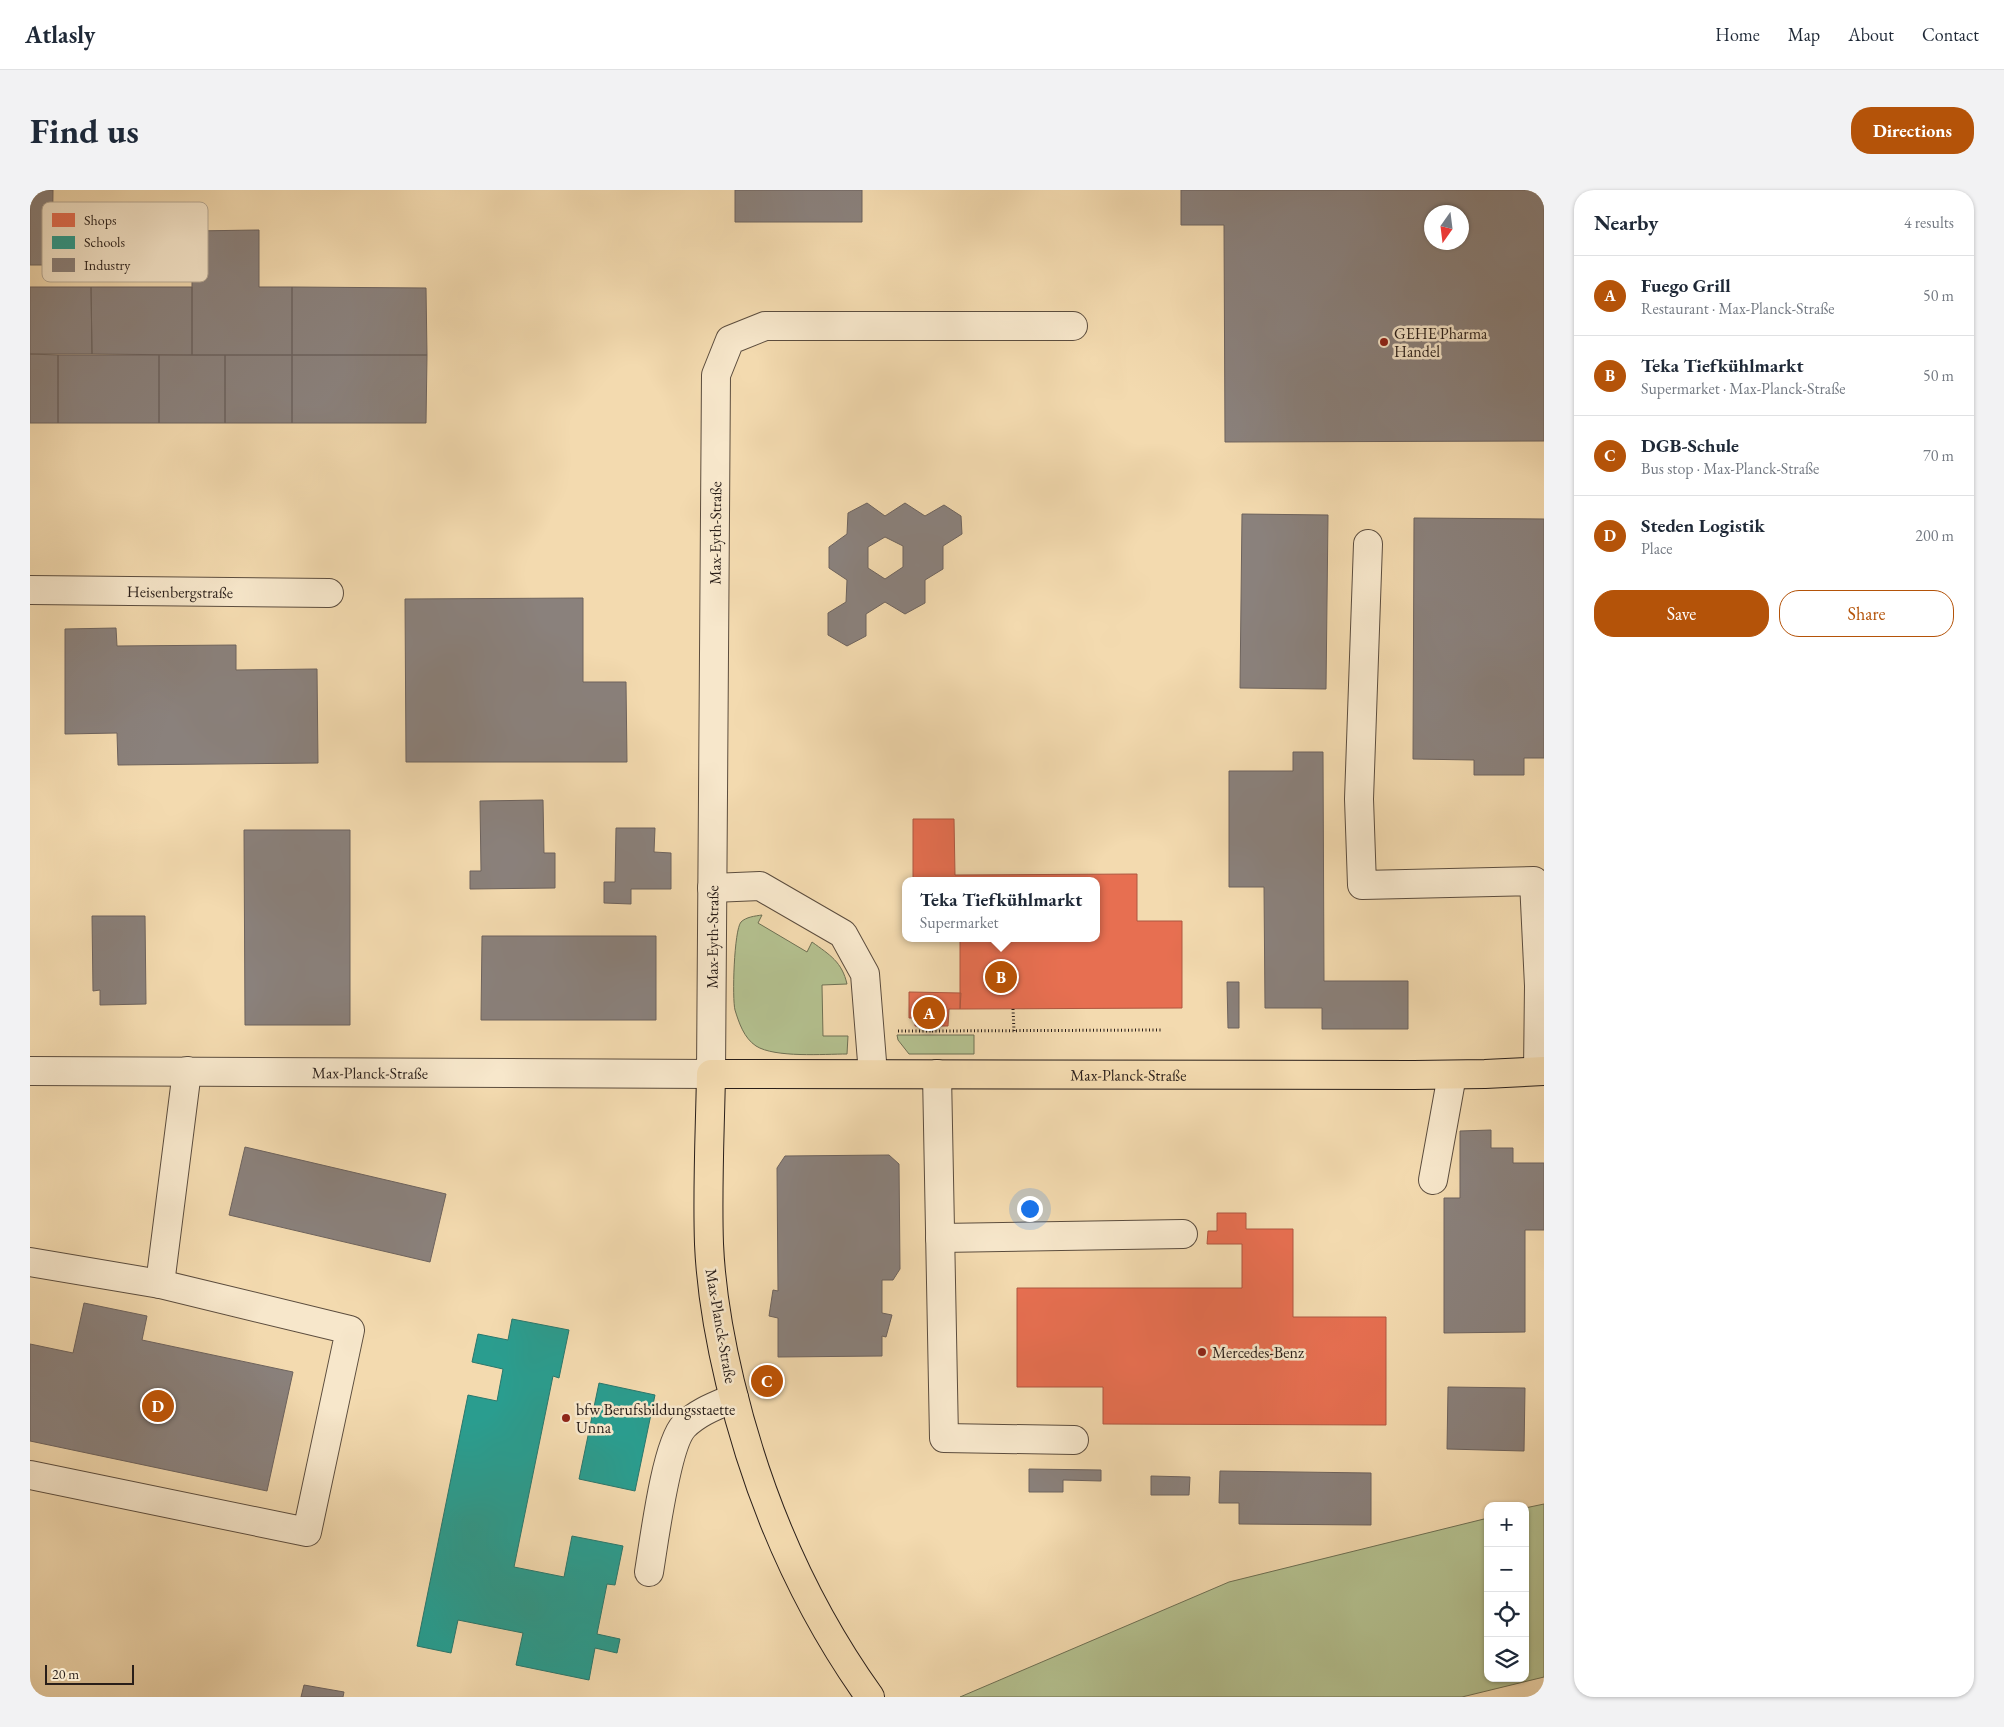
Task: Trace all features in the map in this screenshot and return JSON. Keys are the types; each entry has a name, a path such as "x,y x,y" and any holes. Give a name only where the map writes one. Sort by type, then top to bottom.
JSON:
{"main road":[{"name":"Max-Planck-Straße","path":"870,1697 848,1667 820,1620 792,1566 755,1472 734,1398 721,1343 709,1245 711,1074 1452,1075 1541,1071"}],"street":[{"name":"Max-Eyth-Straße","path":"711,1074 716,375 730,340 765,326 1073,326"},
{"path":"1368,544 1359,798 1362,885 1534,881 1541,1071"},
{"name":"Heisenbergstraße","path":"30,590 329,593"},
{"path":"712,888 760,886 843,934 865,974 873,1074"},
{"name":"Max-Planck-Straße","path":"30,1071 711,1074"},
{"path":"160,1284 187,1071"},
{"path":"937,1074 944,1438 1074,1440"},
{"path":"1433,1180 1452,1075"},
{"path":"940,1238 1183,1234"},
{"path":"30,1262 160,1284 350,1330 307,1532 30,1475"},
{"path":"649,1572 668,1464 682,1428 700,1413 734,1398"}],"path":[{"path":"1013,1009 1014,1031"},
{"path":"932,1026 932,1031"},
{"path":"869,1031 1162,1030"}],"green space":[{"path":"762,915 758,923 807,952 812,942 830,955 842,970 847,984 822,985 823,1036 848,1036 847,1054 787,1054 764,1050 752,1043 745,1035 738,1020 734,1003 734,965 737,938 743,920"},
{"path":"897,1035 974,1035 974,1054 909,1054 898,1040"},
{"path":"1544,1504 1544,1677 1529,1681 1529,1547 1529,1507"},
{"path":"1484,1519 1484,1682 1524,1682 1462,1697 960,1697 1229,1582"}],"building: Shops":[{"path":"913,819 954,819 955,875 1137,874 1137,921 1182,921 1182,1008 960,1009 960,942 1100,942 1100,877 913,877"},
{"path":"909,992 961,993 960,1009 949,1009 948,1026 915,1026 915,1018 909,1018"},
{"name":"Mercedes-Benz","path":"1217,1213 1246,1213 1246,1229 1293,1229 1293,1317 1386,1317 1386,1425 1103,1424 1103,1387 1017,1387 1017,1288 1242,1288 1242,1244 1207,1244 1208,1231 1217,1231"}],"building: Schools":[{"path":"512,1319 569,1330 559,1378 553,1376 514,1567 564,1577 572,1536 623,1546 615,1585 607,1584 597,1634 620,1639 617,1653 595,1648 589,1680 516,1665 523,1633 458,1620 451,1653 417,1646 468,1395 497,1401 503,1369 472,1362 478,1334 508,1340"},
{"path":"599,1383 655,1395 635,1491 579,1479"}],"building: Industry":[{"path":"30,190 53,190 53,202 42,202 42,265 30,265"},
{"path":"735,190 862,190 862,222 735,222"},
{"name":"GEHE Pharma Handel","path":"1181,190 1544,190 1544,441 1225,442 1224,225 1181,225"},
{"path":"259,230 259,287 292,287 292,355 192,355 192,282 208,282 208,231"},
{"path":"30,287 91,287 92,354 30,354"},
{"path":"91,287 192,287 192,355 92,354"},
{"path":"292,287 426,288 427,355 292,355"},
{"path":"30,354 58,355 58,423 30,423"},
{"path":"58,355 159,355 159,423 58,423"},
{"path":"159,355 225,355 225,423 159,423"},
{"path":"225,355 292,355 292,423 225,423"},
{"path":"292,355 427,355 426,423 292,423"},
{"path":"867,503 885,516 905,503 925,516 944,505 961,516 962,534 943,546 943,569 925,580 925,603 905,614 885,602 866,614 866,636 847,646 828,635 828,613 846,602 847,580 829,568 829,547 847,534 848,513","holes":["885,537 903,546 903,567 885,579 868,568 868,547"]},
{"path":"1242,514 1328,515 1326,689 1240,688"},
{"path":"1414,518 1544,519 1544,758 1524,758 1524,775 1474,775 1474,760 1413,759"},
{"path":"583,598 583,682 626,682 627,762 406,762 405,599"},
{"path":"116,628 117,646 236,645 236,670 317,669 318,763 118,765 117,733 65,734 65,629"},
{"path":"1293,752 1323,752 1324,981 1408,981 1408,1029 1322,1029 1322,1008 1265,1008 1264,887 1229,887 1229,771 1293,771"},
{"path":"543,800 544,853 555,853 555,888 470,889 470,871 481,871 480,801"},
{"path":"616,828 655,828 654,852 671,853 671,889 631,889 631,904 604,903 604,882 615,882"},
{"path":"244,830 350,830 350,1025 245,1025"},
{"path":"92,916 145,916 146,1004 100,1005 100,990 93,991"},
{"path":"482,936 656,936 656,1020 481,1020"},
{"path":"1227,982 1239,982 1239,1028 1228,1028"},
{"path":"1491,1130 1491,1148 1513,1148 1513,1163 1544,1163 1544,1230 1525,1230 1525,1332 1444,1333 1444,1198 1460,1198 1460,1131"},
{"path":"245,1147 446,1194 430,1262 229,1215"},
{"path":"889,1155 899,1164 900,1269 893,1280 882,1280 882,1313 892,1315 886,1337 882,1336 882,1356 778,1357 778,1318 769,1316 773,1290 778,1291 777,1168 785,1156"},
{"path":"84,1303 147,1316 142,1340 293,1372 267,1491 30,1441 30,1344 73,1353"},
{"path":"1448,1387 1525,1388 1524,1451 1447,1449"},
{"path":"1029,1469 1101,1470 1101,1481 1063,1480 1063,1492 1029,1492"},
{"path":"1220,1471 1371,1473 1371,1525 1239,1524 1239,1503 1219,1503"},
{"path":"1151,1476 1190,1477 1189,1495 1151,1495"},
{"path":"304,1685 344,1692 343,1697 301,1697"}],"place":[{"name":"GEHE Pharma Handel","path":"1384,342"},
{"name":"Teka Tiefkühlmarkt","path":"1001,977"},
{"name":"Fuego Grill","path":"929,1013"},
{"name":"Mercedes-Benz","path":"1202,1352"},
{"name":"DGB-Schule","path":"767,1381"},
{"name":"Steden Logistik","path":"158,1406"},
{"name":"bfw Berufsbildungsstaette Unna","path":"566,1418"}]}
